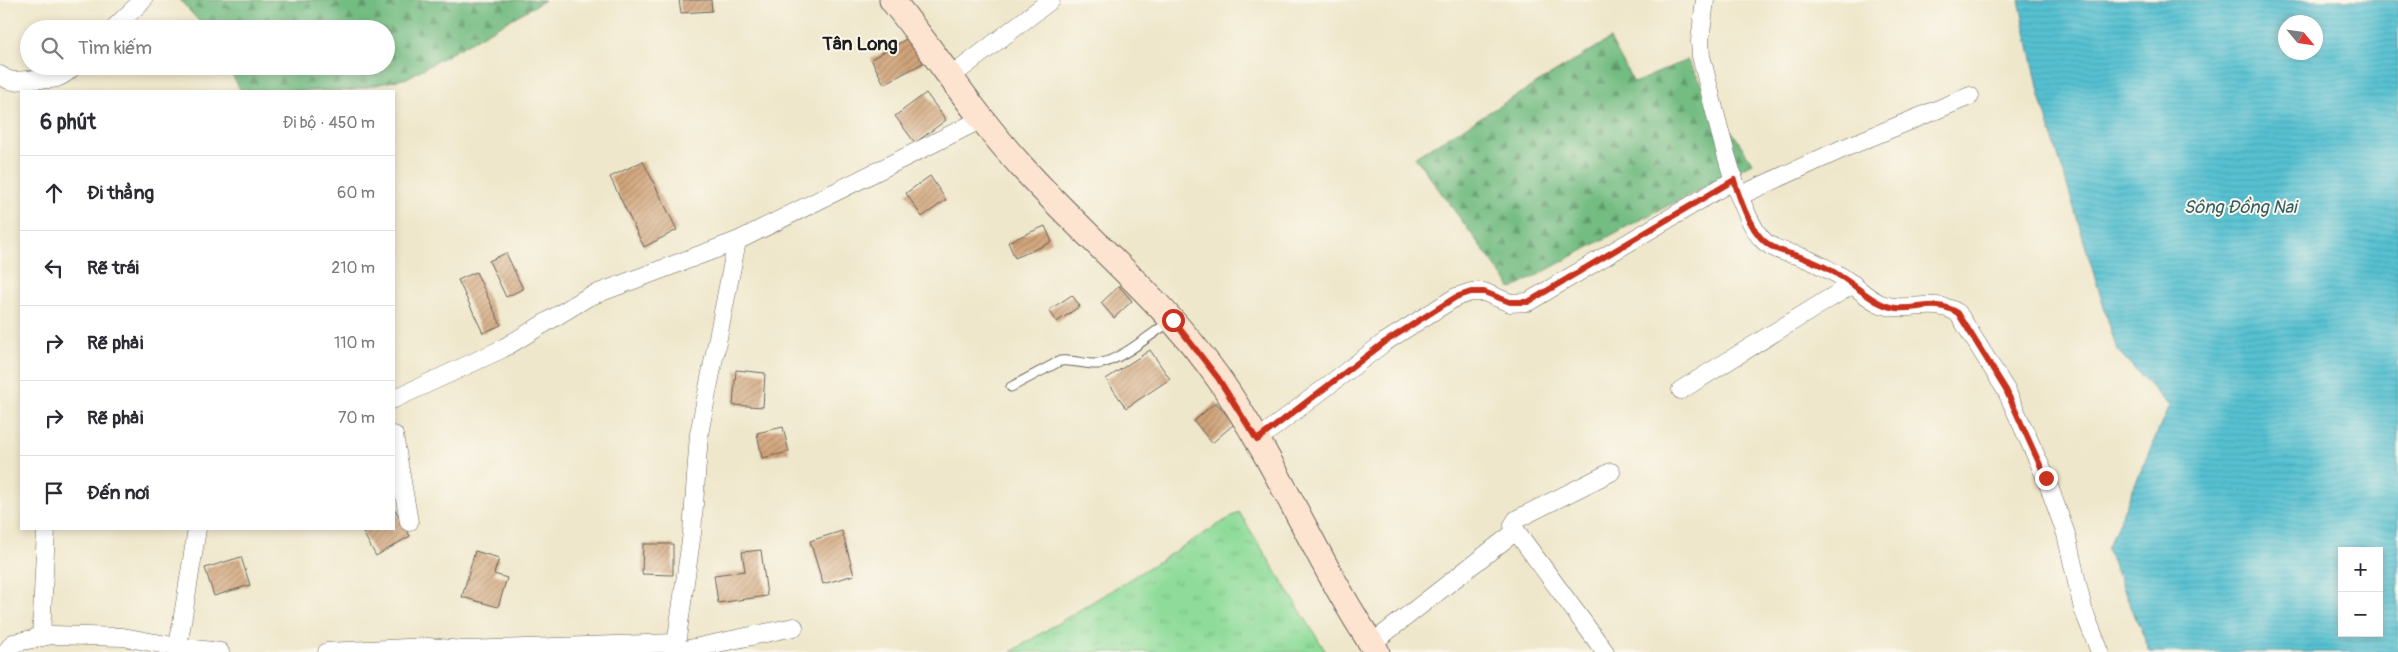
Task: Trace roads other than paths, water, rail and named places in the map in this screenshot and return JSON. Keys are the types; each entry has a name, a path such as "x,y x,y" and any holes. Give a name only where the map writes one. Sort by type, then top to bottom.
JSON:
{"street":[{"path":"122,20 143,0"},
{"path":"892,0 950,78 1023,168 1173,320 1218,378 1257,440 1334,581 1374,648 1516,531"},
{"path":"950,78 1051,0"},
{"path":"1705,0 1701,56 1736,188 1756,232 1765,242 1778,250 1806,259 1853,284 1879,303 1895,308 1937,305 1947,307 1958,313 2006,390 2046,478 2066,534 2083,609 2100,652"},
{"path":"0,75 11,82 17,83 25,80 50,81 63,75"},
{"path":"1257,440 1385,342 1456,297 1471,292 1484,292 1510,302 1528,302 1736,188 1842,149 1970,96"},
{"path":"395,398 502,349 588,297 736,241 982,119"},
{"path":"675,649 692,533 699,434 736,241"},
{"path":"1681,390 1853,284"},
{"path":"395,441 409,522"},
{"path":"1605,652 1513,525 1516,520 1611,472"},
{"path":"41,637 46,530"},
{"path":"178,647 197,530"},
{"path":"327,652 427,647 464,650 675,649 794,627"},
{"path":"6,652 13,643 52,635 123,637 220,652"}],"lane":[{"path":"1011,387 1060,360 1069,359 1086,364 1099,364 1110,360 1173,320"}],"water":[{"name":"Sông Đồng Nai","path":"2019,0 2398,0 2398,652 2150,652 2107,549 2169,406 2117,350 2040,96"}],"district":[{"name":"Tân Long","path":"860,44"}]}
